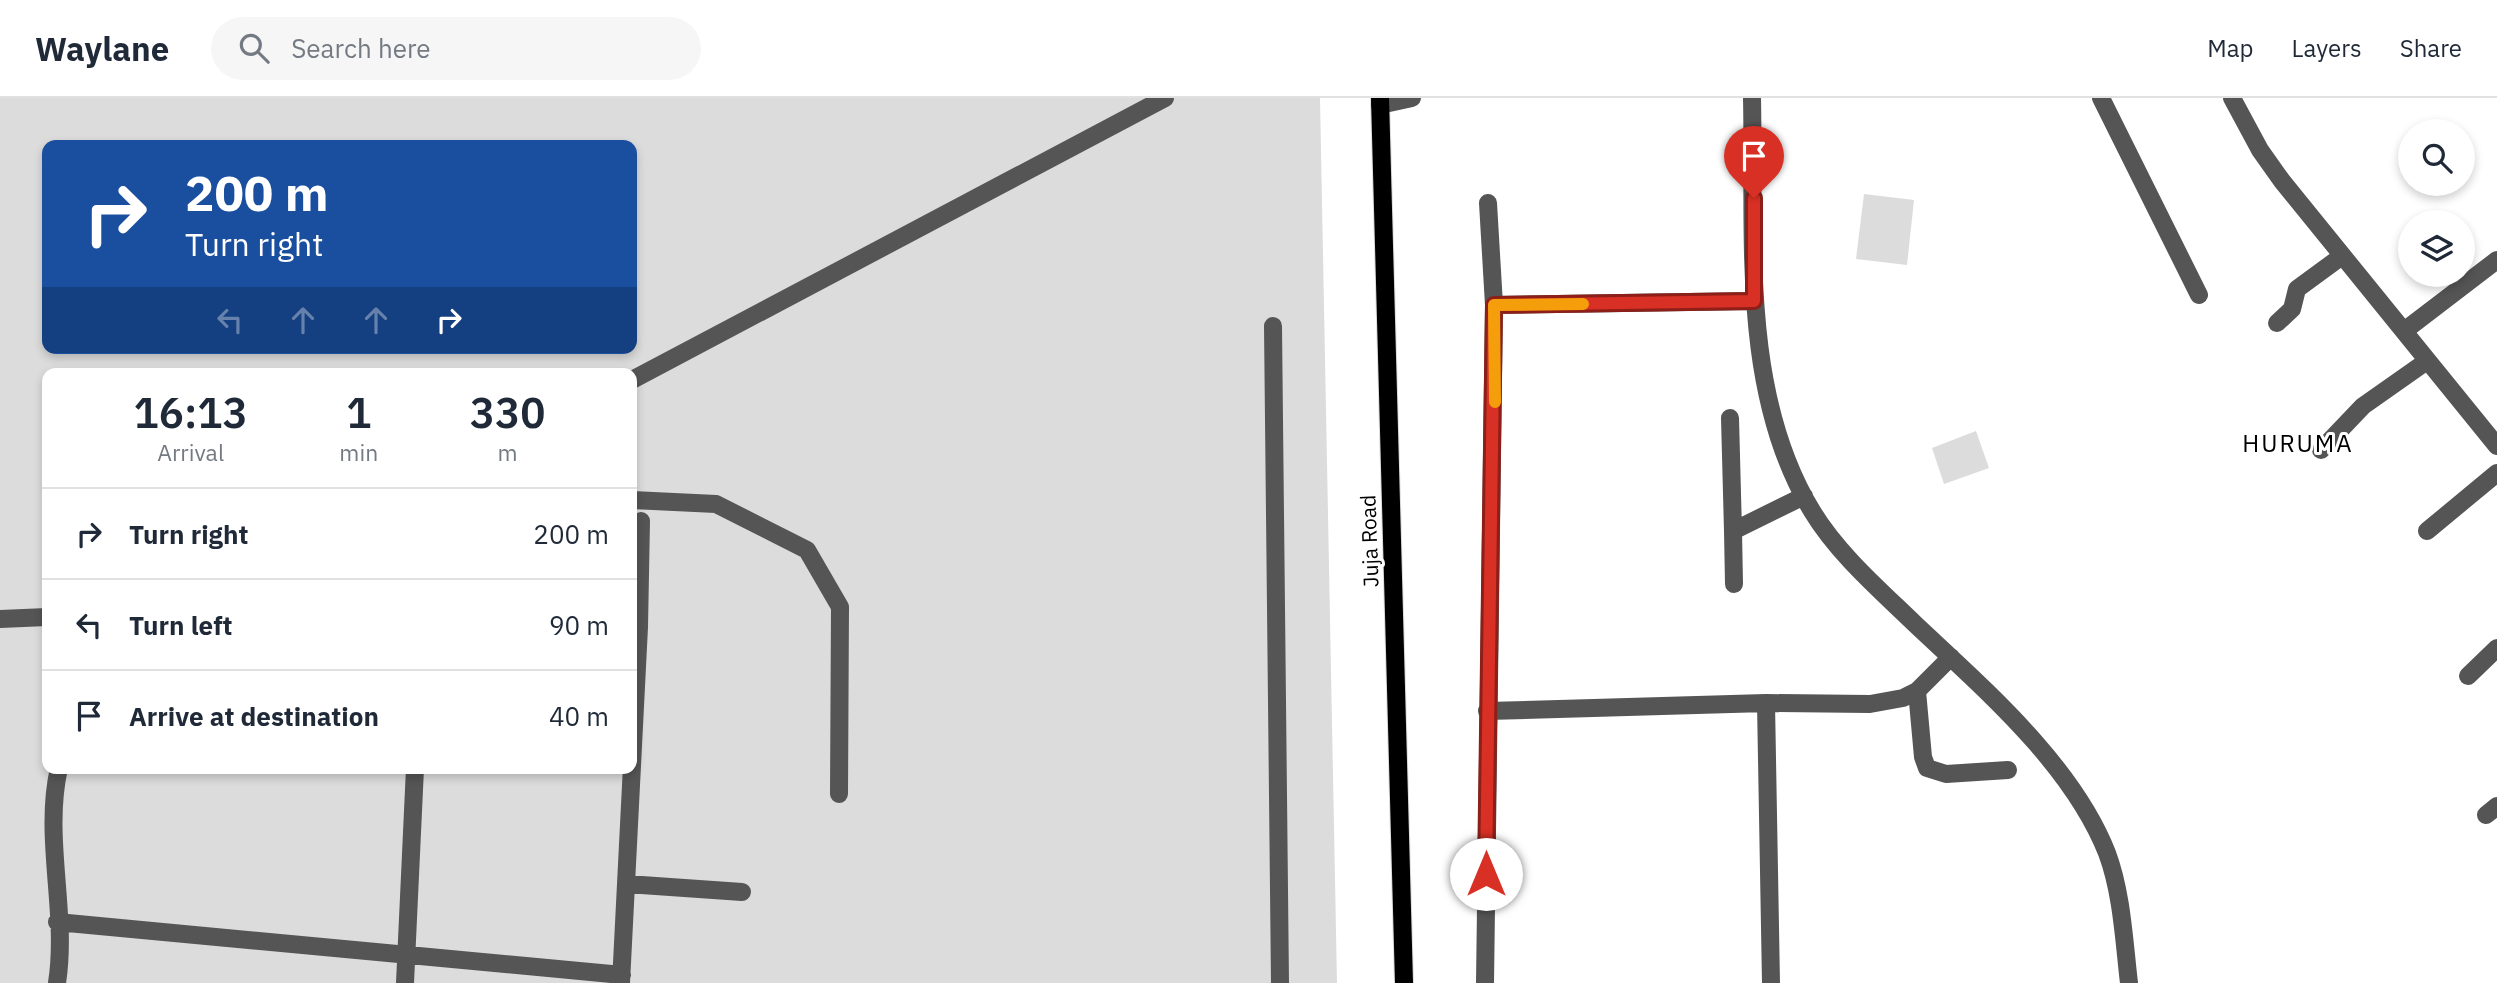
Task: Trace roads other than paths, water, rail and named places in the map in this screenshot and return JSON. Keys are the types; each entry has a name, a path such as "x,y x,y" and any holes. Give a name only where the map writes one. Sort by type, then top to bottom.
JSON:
{"main road":[{"name":"Juja Road","path":"1380,102 1404,983"}],"street":[{"path":"637,377 1164,98"},
{"path":"1380,102 1412,98"},
{"path":"1752,98 1754,301 1762,366 1785,456 1813,513 1867,578 1951,657 2036,744 2091,818 2107,854 2116,885 2129,983"},
{"path":"2101,98 2199,295"},
{"path":"2232,98 2260,150 2427,361 2494,437"},
{"path":"1485,983 1494,305 1488,203"},
{"path":"2277,323 2292,309 2297,289 2342,256"},
{"path":"2404,331 2497,260"},
{"path":"1494,305 1754,301"},
{"path":"1273,326 1280,983"},
{"path":"2320,450 2363,406 2427,361"},
{"path":"1730,418 1734,584"},
{"path":"2427,531 2497,473"},
{"path":"1733,531 1804,496"},
{"path":"637,500 716,504 807,550 839,607 838,794"},
{"path":"637,637 641,521"},
{"path":"0,619 42,617"},
{"path":"2469,676 2497,648"},
{"path":"1487,711 1766,703 1870,704 1903,698 1917,691 1951,657"},
{"path":"1917,691 1923,757 1927,768 1946,774 2008,770"},
{"path":"1766,703 1771,983"},
{"path":"57,983 52,803 58,774"},
{"path":"405,983 415,774"},
{"path":"57,922 406,955 622,979 632,774"},
{"path":"627,884 741,892"}],"district":[{"name":"HURUMA","path":"2298,444"}]}
